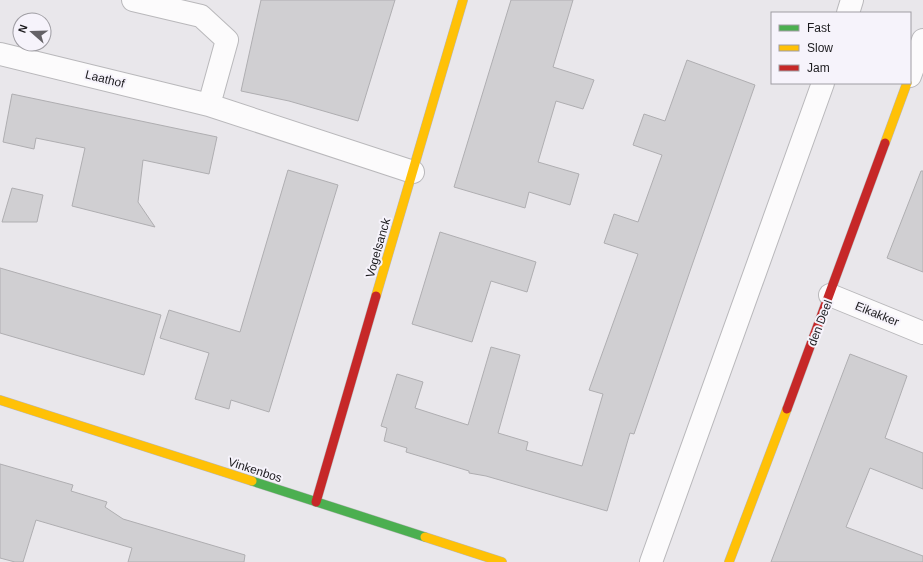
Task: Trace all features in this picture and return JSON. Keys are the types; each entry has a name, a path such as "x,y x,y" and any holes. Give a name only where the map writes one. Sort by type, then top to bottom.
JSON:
{"street":[{"path":"133,0 201,16 227,40 209,105"},
{"name":"Vogelsanck","path":"316,502 463,0"},
{"path":"848,12 852,0"},
{"path":"911,73 923,40"},
{"name":"Laathof","path":"0,54 209,105 413,172"},
{"path":"651,562 822,84"},
{"name":"den Deel","path":"729,562 830,295 907,84"},
{"name":"Eikakker","path":"830,295 923,333"},
{"name":"Vinkenbos","path":"0,400 502,562"}],"building":[{"path":"261,0 395,0 358,121 289,101 241,91"},
{"path":"511,0 573,0 553,67 594,80 583,109 556,101 538,162 579,174 570,205 529,192 525,208 454,187"},
{"path":"687,60 755,85 634,434 630,433 607,511 486,476 469,473 469,471 406,452 407,448 384,441 387,428 381,426 397,374 423,382 415,408 468,425 491,347 520,355 498,433 528,442 526,450 582,466 603,394 589,390 638,254 604,243 614,214 638,222 662,155 633,145 644,114 665,121"},
{"path":"12,94 217,137 209,174 143,160 138,202 155,227 72,206 85,148 36,138 34,149 3,142"},
{"path":"288,170 338,185 269,412 231,400 229,409 195,399 209,353 160,338 169,310 240,332"},
{"path":"921,171 923,171 923,272 887,258"},
{"path":"12,188 43,195 37,222 2,222"},
{"path":"440,232 536,262 527,292 491,281 472,342 412,324"},
{"path":"0,268 161,315 144,375 0,333"},
{"path":"850,354 907,376 885,438 923,453 923,489 870,468 846,527 923,556 923,562 771,562"},
{"path":"0,464 73,485 71,491 107,502 105,507 123,519 245,555 244,562 128,562 132,548 36,520 23,562 15,562 0,558"}],"traffic: fast":[{"path":"252,481 425,537"}],"traffic: slow":[{"path":"376,296 463,0"},
{"path":"885,143 907,84"},
{"path":"0,400 252,481"},
{"path":"729,562 787,409"},
{"path":"425,537 502,562"}],"traffic: jam":[{"path":"787,409 885,143"},
{"path":"316,502 376,296"}]}
